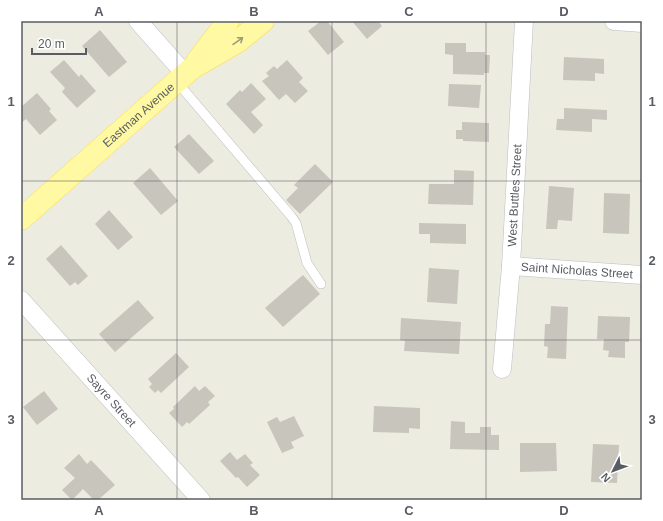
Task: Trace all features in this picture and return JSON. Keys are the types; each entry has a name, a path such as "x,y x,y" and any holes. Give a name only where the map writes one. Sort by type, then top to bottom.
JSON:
{"main road":[{"path":"185,75 228,21"},
{"name":"Eastman Avenue","path":"21,219 185,75 237,42 263,21"}],"street":[{"path":"138,21 185,75"},
{"name":"West Buttles Street","path":"502,369 511,266 524,21"},
{"path":"614,21 642,23"},
{"name":"Saint Nicholas Street","path":"511,266 642,275"},
{"name":"Sayre Street","path":"21,300 201,500"}],"lane":[{"path":"185,75 291,216 296,224 306,263 321,284"}],"building":[{"path":"321,21 327,21 344,42 328,55 308,31"},
{"path":"352,21 378,21 382,26 367,39"},
{"path":"100,30 127,62 109,77 82,46"},
{"path":"445,43 466,43 466,52 485,52 485,55 490,55 489,73 484,73 484,75 453,74 453,55 445,54"},
{"path":"564,57 604,59 604,74 595,73 595,81 563,80"},
{"path":"64,60 79,77 81,74 96,91 77,108 62,92 65,88 50,72"},
{"path":"287,60 303,78 299,82 308,91 295,103 286,94 279,100 262,81 269,76 266,73 274,66 277,69"},
{"path":"251,83 266,99 251,112 263,125 254,134 226,104 240,90 242,92"},
{"path":"449,84 481,85 479,108 448,106"},
{"path":"37,93 51,109 49,111 57,120 40,135 26,119 21,123 21,107"},
{"path":"564,108 607,110 607,120 592,119 592,132 556,130 557,119 564,119"},
{"path":"462,122 489,123 489,142 463,141 463,139 456,139 456,130 462,130"},
{"path":"189,134 214,161 199,174 174,147"},
{"path":"315,164 333,182 300,214 286,200 298,188 294,185"},
{"path":"150,168 178,201 161,215 133,183"},
{"path":"454,170 474,171 473,205 428,204 429,184 454,184"},
{"path":"549,186 574,188 572,221 558,220 557,229 546,229"},
{"path":"604,193 630,194 629,234 603,233"},
{"path":"109,210 133,237 118,250 95,224"},
{"path":"419,223 466,224 466,244 430,243 430,234 419,234"},
{"path":"61,245 88,276 78,285 75,282 70,286 46,259"},
{"path":"429,268 459,270 457,304 427,302"},
{"path":"303,275 320,294 283,327 265,308"},
{"path":"138,300 154,318 115,352 99,334"},
{"path":"551,306 568,307 566,359 547,358 548,347 544,346 545,324 550,324"},
{"path":"598,316 630,317 629,342 625,342 625,358 608,357 609,351 603,350 604,339 597,339"},
{"path":"401,318 461,322 459,354 404,351 405,341 400,340"},
{"path":"176,353 189,367 161,393 158,390 155,393 149,387 152,384 148,379"},
{"path":"195,386 199,391 205,386 215,396 208,402 210,405 189,424 187,422 182,427 169,413 174,409 173,407"},
{"path":"44,391 58,409 37,425 23,407"},
{"path":"374,406 420,408 420,429 409,428 409,433 373,432"},
{"path":"294,416 304,436 291,442 294,448 282,453 267,422 277,417 280,422"},
{"path":"451,421 465,422 465,433 480,433 480,427 491,427 491,435 499,435 499,450 450,449"},
{"path":"520,443 556,443 557,471 520,472"},
{"path":"593,444 619,445 617,483 591,482"},
{"path":"230,452 237,460 245,454 253,463 250,465 260,475 247,487 220,461"},
{"path":"79,454 87,464 91,460 115,485 98,500 94,500 83,489 72,500 62,490 75,478 64,468"}]}
